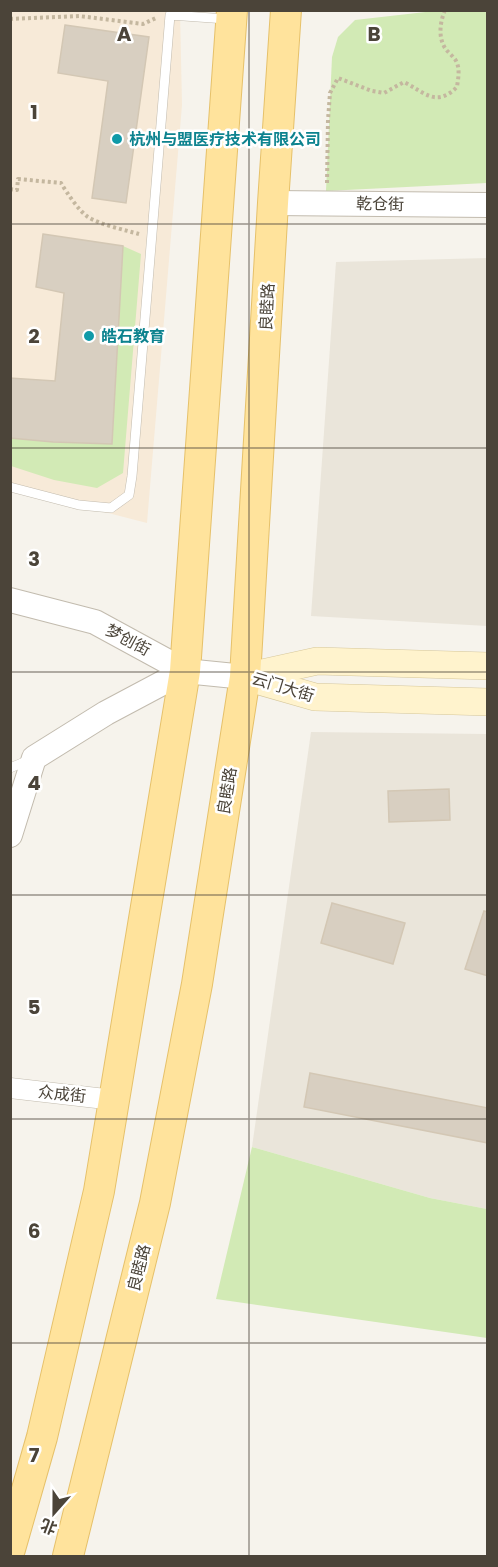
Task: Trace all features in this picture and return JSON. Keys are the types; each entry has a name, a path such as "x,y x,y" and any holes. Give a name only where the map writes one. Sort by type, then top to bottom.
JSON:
{"main road":[{"name":"良睦路","path":"68,1557 155,1203 197,984 245,677 286,10"},
{"path":"10,1548 42,1437 99,1191 185,671 232,15"},
{"name":"云门大街","path":"245,677 317,662 488,666"},
{"name":"云门大街","path":"245,677 315,698 488,702"}],"street":[{"name":"乾仓街","path":"273,203 488,206"},
{"name":"梦创街","path":"10,600 94,622 185,671 245,677"},
{"path":"10,835 34,758 106,714 185,671"},
{"name":"众成街","path":"10,1088 114,1100"}],"lane":[{"path":"10,487 79,505 111,508 129,495 170,13 232,15"},
{"path":"10,768 34,758"}],"path":[{"path":"327,204 330,93 338,78 372,91 384,93 404,82 427,96 443,97 454,91 459,74 457,62 444,47 440,32 441,18 445,10"},
{"path":"10,19 79,16 143,24"},
{"path":"10,189 17,190 18,179 61,183 87,217 152,238"}],"shaded area":[{"path":"10,11 180,11 182,105 147,523 11,488"},
{"path":"487,258 487,626 311,616 336,262"},
{"path":"311,732 487,734 487,1209 430,1198 252,1147"}],"green space":[{"path":"443,10 487,11 487,183 326,191 332,57 338,37 355,20"},
{"path":"123,246 141,254 123,473 97,488 54,480 11,466 10,438 112,444"},
{"path":"252,1147 430,1198 487,1209 487,1338 216,1299"}],"building":[{"name":"杭州与盟医疗技术有限公司","path":"65,25 149,37 126,203 92,198 108,81 58,73"},
{"name":"皓石教育","path":"43,234 123,246 112,444 10,438 10,378 55,381 64,293 36,287"},
{"path":"449,789 450,820 389,822 388,791"},
{"path":"332,903 405,923 393,964 321,943"},
{"path":"484,911 488,912 488,976 465,969"},
{"path":"310,1073 488,1108 488,1143 304,1107"}],"place":[{"name":"杭州与盟医疗技术有限公司","path":"117,139"},
{"name":"皓石教育","path":"89,336"}]}
